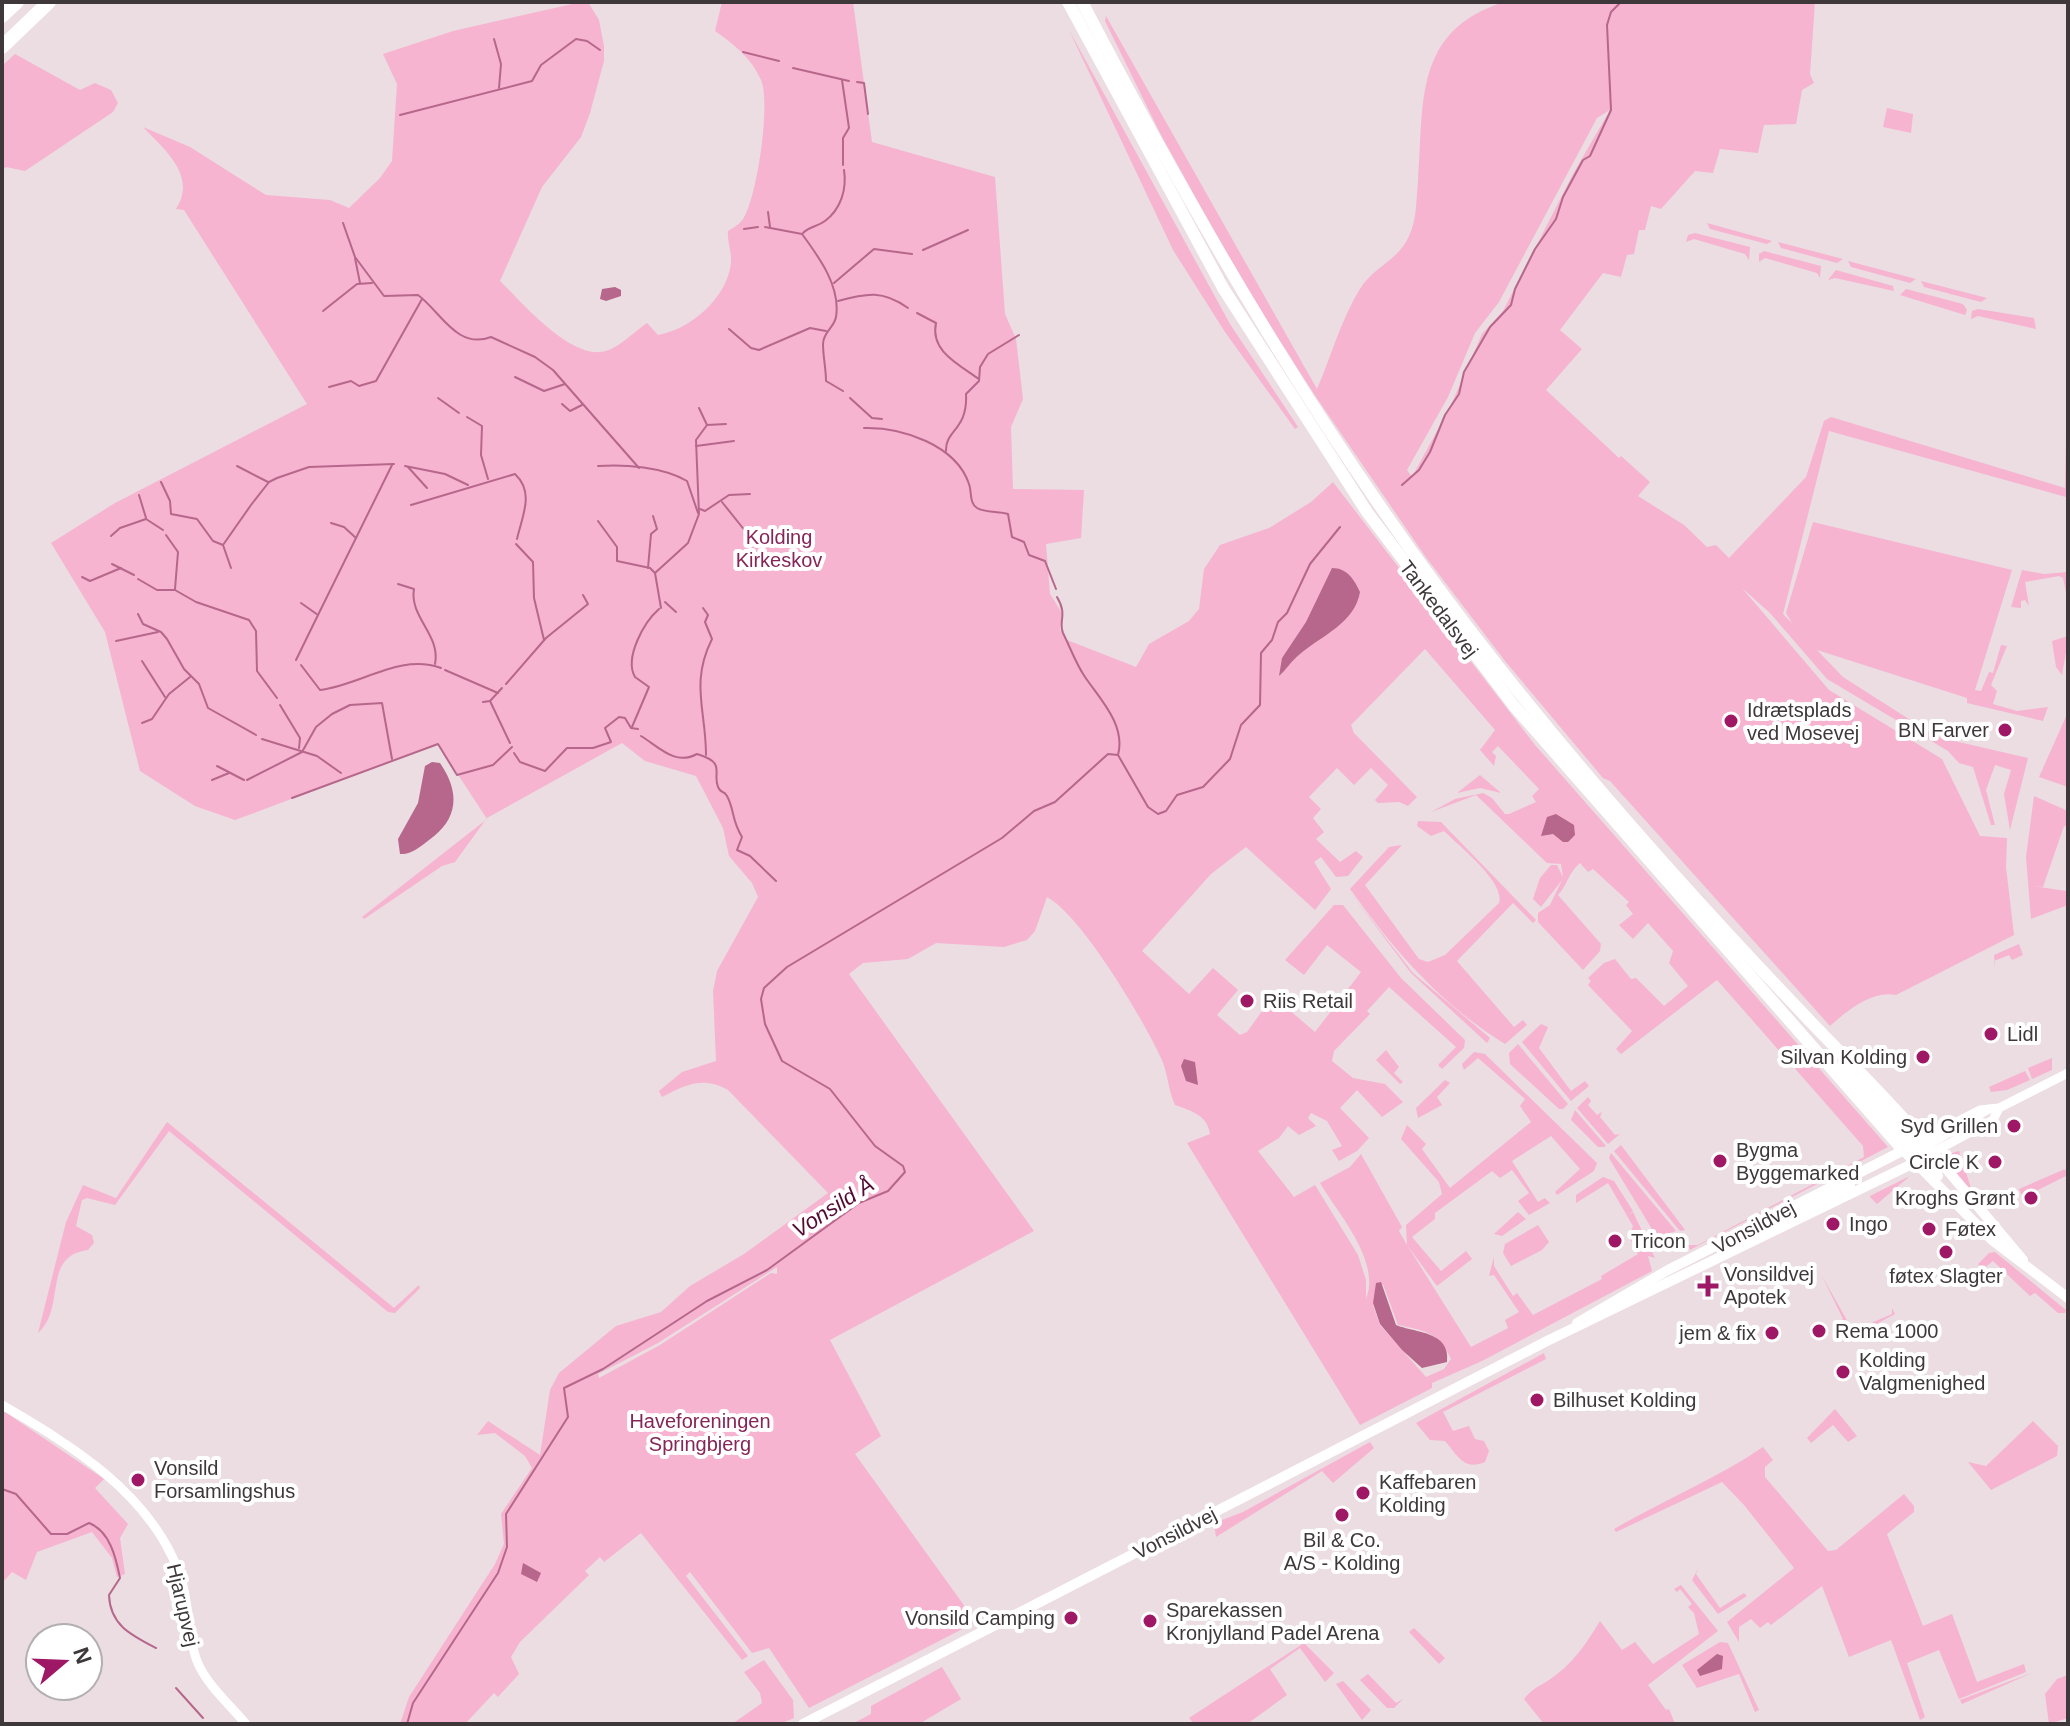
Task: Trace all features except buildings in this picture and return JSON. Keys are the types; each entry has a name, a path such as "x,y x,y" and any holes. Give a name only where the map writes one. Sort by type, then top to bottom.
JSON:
{"highway":[{"path":"2,16 17,2"},
{"path":"2,47 49,2"},
{"name":"Tankedalsvej","path":"1068,2 1223,288 1367,512 1514,706 1799,1033 1917,1151"},
{"name":"Tankedalsvej","path":"1082,2 1150,132 1265,334 1364,486 1445,598 1604,791 1917,1151"}],"main road":[{"path":"1917,1151 1979,1209 2025,1261 2068,1298"},
{"path":"1917,1151 1992,1240 2025,1261"},
{"name":"Vonsildvej","path":"803,1724 1547,1341 1668,1270 1917,1151"},
{"name":"Vonsildvej","path":"1547,1341 1600,1318 1774,1231 1801,1210 1917,1151"},
{"path":"1674,1282 1679,1271 1749,1235 1753,1228"},
{"path":"1600,1318 1661,1283 1668,1270"}],"street":[{"path":"1917,1151 1995,1108 2068,1073"},
{"path":"1917,1151 1993,1120 1995,1108"},
{"name":"Hjarupvej","path":"2,1405 45,1430 110,1477 153,1523 180,1575 198,1663 246,1724"}],"green space":[{"path":"588,2 599,20 604,46 604,61 590,113 581,137 542,187 500,281 563,339 592,352 606,351 647,323 658,335 695,319 715,300 728,276 731,259 728,231 743,219 753,192 761,150 764,92 753,65 715,31 722,2 853,2 872,142 995,177 1005,314 1016,339 1023,399 1011,427 1013,489 1084,490 1081,538 1046,544 1050,594 1062,613 1060,630 1067,640 1136,667 1149,644 1189,621 1199,609 1204,569 1220,545 1269,528 1311,502 1333,482 1535,745 1888,1147 1690,1250 1687,1245 1698,1245 1864,1157 1863,1146 1717,980 1621,1054 1616,1049 1632,1031 1588,985 1591,981 1588,978 1604,963 1615,959 1631,979 1636,978 1664,1006 1688,986 1669,963 1673,951 1648,923 1633,939 1619,925 1633,914 1626,905 1629,902 1593,869 1588,872 1580,863 1558,895 1601,944 1600,951 1583,970 1538,922 1538,913 1550,905 1562,880 1541,907 1533,899 1540,878 1551,865 1557,865 1563,877 1561,864 1547,863 1476,795 1431,812 1455,799 1483,793 1492,798 1505,814 1509,814 1536,802 1532,796 1539,789 1498,746 1492,752 1496,756 1494,766 1480,750 1495,730 1425,649 1351,725 1354,733 1417,797 1408,806 1399,802 1378,803 1375,800 1388,785 1371,768 1354,785 1337,768 1309,797 1321,809 1313,818 1324,832 1316,839 1340,862 1356,851 1363,857 1348,876 1336,877 1321,857 1314,862 1331,889 1315,910 1246,847 1211,874 1142,951 1189,994 1213,968 1238,990 1217,1015 1240,1035 1247,1032 1273,996 1315,1032 1361,972 1327,945 1304,975 1285,960 1334,905 1343,905 1401,978 1465,1040 1464,1048 1442,1069 1438,1065 1456,1047 1389,987 1367,1011 1370,1014 1334,1051 1332,1061 1353,1078 1385,1084 1403,1102 1382,1117 1357,1090 1340,1108 1369,1138 1357,1151 1339,1161 1332,1150 1342,1146 1327,1121 1311,1113 1308,1118 1316,1126 1299,1135 1288,1126 1279,1138 1258,1151 1294,1197 1315,1185 1358,1255 1366,1280 1366,1299 1368,1269 1363,1254 1320,1183 1350,1167 1361,1154 1402,1227 1399,1231 1471,1347 1508,1328 1505,1320 1519,1312 1494,1275 1489,1276 1494,1257 1494,1266 1513,1296 1517,1293 1533,1315 1602,1279 1601,1276 1638,1254 1629,1236 1633,1226 1608,1183 1576,1203 1576,1195 1603,1177 1614,1181 1633,1211 1628,1215 1633,1212 1655,1258 1648,1256 1652,1271 1482,1361 1432,1383 1432,1388 1360,1425 1187,1143 1210,1134 1206,1122 1193,1112 1175,1105 1163,1064 1141,1019 1094,946 1061,908 1047,897 1035,931 1027,940 1004,947 936,943 908,959 863,963 849,974 1034,1231 830,1340 881,1436 855,1454 976,1622 809,1708 769,1648 752,1653 690,1572 686,1576 748,1656 742,1660 641,1533 604,1562 600,1557 585,1571 589,1575 520,1642 511,1657 519,1674 498,1697 494,1693 465,1724 400,1724 409,1697 495,1564 504,1544 501,1514 532,1468 525,1456 495,1433 477,1435 488,1421 540,1455 550,1390 559,1373 616,1326 661,1312 690,1286 744,1254 828,1193 728,1090 711,1083 695,1083 662,1097 659,1091 682,1072 716,1061 713,991 717,971 758,897 752,883 729,856 723,828 696,776 645,761 622,743 487,818 438,744 235,820 195,806 140,771 105,632 51,543 115,503 307,404 184,210 176,209 182,197 181,175 169,155 143,127 190,147 266,195 330,200 349,208 380,178 392,161 397,84 383,54 453,31","holes":["777,1267 777,1274 771,1273 660,1345 599,1378 598,1374 658,1343","1383,1284 1398,1325 1423,1331 1441,1343 1451,1359 1444,1369 1426,1377 1380,1325 1373,1305"]},
{"path":"1504,2 1815,2 1810,74 1814,83 1802,90 1796,124 1764,125 1758,153 1720,149 1713,173 1695,171 1661,209 1651,206 1645,230 1639,230 1634,254 1627,255 1621,277 1603,273 1560,330 1582,349 1546,390 1619,458 1621,456 1650,482 1638,496 1684,525 1707,547 1716,545 1729,558 1806,477 1824,421 1831,417 2065,488 2068,339 2066,497 1829,431 1783,614 1792,623 1786,613 1813,522 2012,570 1975,690 1981,691 1989,672 1993,673 2001,645 2007,646 1991,685 1997,691 1993,704 2017,711 2048,707 2043,721 1967,703 1967,698 1817,650 1843,677 1937,737 2028,758 2010,830 2004,794 2011,770 1995,765 1986,790 1995,825 1991,825 1973,767 1959,763 1948,751 1827,679 1770,613 1742,588 1829,690 1942,759 1980,836 2007,838 2006,867 2014,935 1896,995 1869,999 1830,1026 1610,781 1603,778 1505,661 1425,556 1314,394 1243,283 1161,135 1105,21 1106,16 1317,389 1360,289 1399,251 1412,230 1421,124 1429,73 1438,51 1453,31 1474,15","holes":["1610,110 1573,174 1503,311 1482,334 1450,407 1412,477 1407,470 1448,397 1475,333 1499,302 1597,118"]},
{"path":"1069,30 1230,324 1298,427 1295,429 1225,332 1173,250"},
{"path":"15,54 80,90 95,83 111,90 118,103 113,112 25,171 6,167 2,170 2,66"},
{"path":"1887,108 1913,114 1911,133 1883,127"},
{"path":"1707,223 1772,241 1767,244 1710,229"},
{"path":"1695,233 1750,247 1749,260 1745,254 1694,239 1686,242 1688,235"},
{"path":"1778,242 1843,259 1837,263 1781,248"},
{"path":"1764,251 1821,266 1820,278 1817,273 1765,258 1759,262 1759,254"},
{"path":"1848,261 1916,279 1910,283 1851,267"},
{"path":"1836,270 1893,286 1894,291 1835,278 1828,280"},
{"path":"1921,281 1987,298 1981,302 1924,287"},
{"path":"1906,289 1963,304 1967,310 1965,315 1900,295"},
{"path":"1978,309 2034,318 2036,329 1978,316 1971,319 1972,311"},
{"path":"2022,570 2044,574 2067,572 2068,602 2063,578 2059,576 2025,582 2029,606 2025,600 2021,601 2021,608 2011,607"},
{"path":"2068,636 2062,675 2056,667 2052,641"},
{"path":"2068,712 2068,787 2039,777"},
{"path":"1480,775 1501,793 1480,788 1457,793"},
{"path":"2034,796 2068,811 2068,827 2064,826 2043,887 2033,886 2066,891 2068,885 2068,905 2031,919 2026,857"},
{"path":"485,820 455,862 442,866 364,919 362,917"},
{"path":"1418,821 1441,822 1536,920 1533,923 1513,903 1457,961 1514,1027 1523,1020 1527,1025 1505,1044 1460,1011 1420,974 1350,889 1389,847 1402,845 1365,885 1419,959 1428,962 1445,955 1499,903 1495,885 1480,865 1444,831 1431,836 1417,826"},
{"path":"1350,892 1413,973 1490,1038 1487,1043 1411,973"},
{"path":"2019,944 2023,955 2012,960 2009,955 1994,961 1994,955"},
{"path":"1541,1024 1548,1027 1539,1048 1571,1091 1585,1081 1589,1086 1571,1101 1522,1042"},
{"path":"1518,1044 1568,1104 1563,1109 1559,1109 1510,1064 1509,1053"},
{"path":"1386,1050 1399,1067 1394,1073 1403,1082 1400,1084 1376,1060"},
{"path":"1474,1052 1485,1054 1597,1163 1594,1171 1557,1195 1555,1192 1580,1169 1551,1136 1512,1161 1538,1202 1545,1198 1550,1203 1529,1215 1518,1201 1529,1193 1512,1170 1500,1178 1492,1171 1435,1213 1435,1219 1412,1237 1441,1271 1466,1251 1472,1259 1437,1286 1407,1245 1406,1225 1442,1194 1439,1182 1401,1139 1407,1125 1426,1144 1422,1149 1450,1188 1531,1122 1520,1106 1525,1099 1478,1058 1464,1070 1462,1064"},
{"path":"2052,1058 2052,1070 2032,1079 2028,1068"},
{"path":"2025,1071 2030,1080 2007,1090 1991,1092 1989,1087"},
{"path":"1445,1080 1450,1083 1437,1097 1442,1105 1418,1118 1416,1108"},
{"path":"1588,1097 1591,1101 1588,1105 1597,1115 1602,1112 1600,1117 1615,1135 1620,1134 1608,1144 1577,1108"},
{"path":"1575,1110 1606,1146 1598,1147 1571,1120"},
{"path":"167,1122 394,1308 419,1285 420,1288 395,1313 388,1312 169,1131 115,1205 87,1198 82,1200 76,1226 92,1235 94,1243 88,1250 74,1254 64,1262 47,1322 38,1333 66,1222 83,1185 116,1198"},
{"path":"1621,1145 1685,1230 1680,1231 1614,1151"},
{"path":"1959,1151 1972,1191 1945,1162 1949,1154"},
{"path":"1611,1153 1676,1231 1662,1236 1655,1234 1609,1158"},
{"path":"2065,1169 2068,1175 2032,1193 2035,1198 2021,1194 2019,1189"},
{"path":"1910,1176 1877,1204 1870,1197 1870,1196"},
{"path":"1518,1212 1526,1219 1502,1236 1494,1234"},
{"path":"1538,1225 1549,1242 1542,1250 1511,1266 1503,1253 1505,1244"},
{"path":"1995,1252 2066,1310 2065,1313 2058,1313 2035,1293 2030,1296 1993,1261 1983,1269 1978,1264 1989,1253"},
{"path":"1822,1276 1853,1331 1892,1314 1892,1308 1895,1314 1854,1336 1840,1321 1843,1319"},
{"path":"1544,1353 1546,1359 1443,1412 1453,1431 1469,1426 1475,1439 1484,1441 1489,1451 1485,1462 1467,1463 1445,1441 1430,1440 1416,1423"},
{"path":"1835,1409 1857,1436 1848,1442 1833,1425 1811,1443 1807,1438"},
{"path":"2,1410 104,1479 95,1488 128,1524 120,1538 125,1574 117,1577 112,1558 92,1532 37,1552 26,1580 12,1572 2,1583"},
{"path":"2033,1421 2058,1446 2057,1456 1991,1490 1968,1462 1986,1466"},
{"path":"1370,1442 1374,1448 1333,1483 1322,1471 1216,1537 1214,1523 1243,1512"},
{"path":"1763,1447 1773,1460 1765,1467 1765,1477 1828,1551 1836,1550 1904,1494 1914,1506 1914,1512 1887,1534 1923,1626 1952,1614 1977,1682 2024,1664 2026,1672 1959,1699 1939,1650 1907,1663 1925,1717 1920,1720 1891,1640 1849,1657 1822,1586 1771,1625 1768,1622 1760,1628 1751,1619 1739,1627 1739,1642 1727,1622 1794,1568 1722,1482 1616,1532 1614,1529"},
{"path":"1699,1567 1696,1574 1720,1608 1744,1593 1747,1596 1718,1614 1692,1580"},
{"path":"1681,1585 1718,1631 1648,1685 1666,1710 1669,1709 1675,1724 1544,1724 1524,1699 1571,1661 1600,1621 1622,1650 1635,1642 1653,1664 1699,1634 1694,1613 1688,1607 1692,1604 1680,1589 1677,1592 1674,1589"},
{"path":"1414,1628 1445,1658 1439,1664 1409,1632"},
{"path":"1720,1642 1728,1643 1759,1710 1755,1712 1739,1674 1697,1688 1682,1665"},
{"path":"1304,1643 1334,1673 1325,1682 1300,1648 1270,1669 1287,1695 1247,1724 1194,1724 1189,1718"},
{"path":"764,1660 793,1700 794,1718 780,1724 732,1724 762,1703 760,1693 744,1672"},
{"path":"942,1667 961,1699 919,1724 852,1724 871,1714 871,1706"},
{"path":"2034,1672 1962,1704 1960,1700"},
{"path":"1368,1674 1396,1703 1403,1699 1394,1708 1387,1708 1360,1680"},
{"path":"2068,1675 2068,1718 2049,1724 2045,1694 2057,1679"},
{"path":"1343,1681 1371,1710 1362,1720 1336,1684"}],"shaded area":[{"path":"615,287 621,290 621,296 606,301 600,299 602,289"},
{"path":"1332,568 1346,572 1352,579 1360,592 1357,603 1336,628 1297,656 1279,676 1282,658 1306,622"},
{"path":"432,762 440,763 451,784 451,814 439,832 426,843 412,852 400,854 398,839 418,803 425,766"},
{"path":"1556,814 1574,825 1575,835 1568,842 1553,834 1541,836 1547,817"},
{"path":"1184,1059 1195,1062 1198,1085 1186,1081 1181,1066"},
{"path":"1381,1282 1396,1325 1438,1339 1447,1352 1447,1362 1422,1368 1380,1324 1373,1303 1376,1283"},
{"path":"523,1563 541,1573 537,1582 521,1574"},
{"path":"1717,1654 1723,1656 1722,1669 1700,1676 1697,1670"}],"waterway":[{"path":"1402,485 1419,470 1430,452 1445,415 1459,394 1464,372 1490,327 1511,305 1515,289 1535,249 1556,219 1563,197 1583,160 1590,156 1611,110 1607,25 1611,12 1621,2"},
{"path":"494,39 501,64 499,88"},
{"path":"400,115 532,81 541,65 576,39 587,41 600,50"},
{"path":"743,52 779,61"},
{"path":"793,68 849,81"},
{"path":"842,80 849,128 843,138 843,165"},
{"path":"857,82 864,83 868,114"},
{"path":"803,233 825,221 839,205 844,191 844,170"},
{"path":"768,212 770,227"},
{"path":"343,223 355,257 384,296 418,295 459,334 479,340 491,337 535,357 553,370 639,468"},
{"path":"744,229 758,227"},
{"path":"765,227 802,234 827,273 837,306 835,321 823,340 826,381 843,391"},
{"path":"923,250 968,230"},
{"path":"834,283 874,249 912,254"},
{"path":"355,258 360,283"},
{"path":"323,311 357,284 372,283"},
{"path":"838,301 874,295 891,298 908,308"},
{"path":"329,387 351,381 359,386 376,381 422,299"},
{"path":"917,313 936,323 937,341 947,356 979,379"},
{"path":"729,329 751,348 759,350 810,328 826,331"},
{"path":"946,451 949,438 964,415 966,394 979,381 980,367 988,354 1019,335"},
{"path":"515,377 544,391 565,384"},
{"path":"438,398 459,413"},
{"path":"850,398 872,418 882,419"},
{"path":"562,404 570,411 582,405"},
{"path":"699,408 707,425"},
{"path":"467,417 482,426 481,455 488,479"},
{"path":"661,608 655,573 688,543 699,514 696,440 707,425 726,424"},
{"path":"864,428 910,435 926,441 952,459 969,484 974,506 984,511 1008,514 1012,537 1024,542 1029,555 1045,561 1056,589"},
{"path":"696,446 734,441"},
{"path":"223,545 269,482 277,478 309,467 394,464"},
{"path":"318,615 392,465"},
{"path":"237,466 268,482"},
{"path":"405,466 445,474 468,485"},
{"path":"598,466 644,468 677,476 687,481 698,513"},
{"path":"408,467 427,488"},
{"path":"411,505 515,474 526,497 517,539"},
{"path":"161,482 170,501 171,514 197,519 213,541 223,545 231,568"},
{"path":"700,509 705,511 729,495 750,494"},
{"path":"139,495 146,518"},
{"path":"722,502 746,532"},
{"path":"648,568 651,534 657,529 653,516"},
{"path":"111,536 120,528 146,519 163,530"},
{"path":"598,521 617,547 617,561 650,568 655,573"},
{"path":"331,523 344,527 356,538"},
{"path":"1057,597 1062,609 1062,629 1073,655 1115,723 1118,755 1148,807 1158,814 1166,811 1177,795 1203,787 1230,759 1241,725 1260,705 1261,653 1272,640 1278,622 1287,613 1310,564 1340,527"},
{"path":"166,535 178,552 175,589"},
{"path":"516,544 533,562 534,598 544,640"},
{"path":"112,564 134,575"},
{"path":"82,577 90,581 121,568"},
{"path":"138,579 157,590 175,590 196,602 249,620 256,631 257,671 277,698"},
{"path":"398,584 414,589 416,608 434,644 435,664"},
{"path":"506,684 546,638 588,604 583,595"},
{"path":"665,602 676,612"},
{"path":"296,660 318,615 301,603"},
{"path":"703,608 708,615 705,622 712,639 705,655 700,683 706,755"},
{"path":"632,727 649,687 635,677 632,669 634,651 647,622 659,609"},
{"path":"138,614 143,624 161,632 167,639 184,669 199,684 208,708 256,735"},
{"path":"116,641 158,632"},
{"path":"142,661 165,697"},
{"path":"301,665 320,690 411,664 441,668"},
{"path":"445,670 498,693"},
{"path":"142,723 152,719 169,694 190,677"},
{"path":"483,702 490,701 502,688"},
{"path":"490,701 510,743"},
{"path":"247,780 302,752 316,727 350,705 382,703 392,759"},
{"path":"280,705 300,738 299,748"},
{"path":"514,753 520,762 545,771 567,748 593,748 611,742 605,728 619,717 625,718 631,728 638,729"},
{"path":"641,736 674,756 682,758 697,754 715,764 718,787 727,796 742,837 737,850 750,856 776,881"},
{"path":"262,739 317,756 341,773"},
{"path":"292,798 438,744 457,775 493,765 512,747"},
{"name":"Vonsild Å","path":"407,1724 413,1703 498,1573 507,1547 506,1514 568,1417 564,1388 603,1369 707,1301 767,1270 859,1203 888,1191 905,1172 903,1166 875,1146 830,1089 782,1061 765,1024 761,999 764,988 787,967 1002,838 1034,811 1055,802 1108,754 1118,755"},
{"path":"217,766 244,780"},
{"path":"212,780 229,773"},
{"name":"Vonsild Å","path":"2,1489 16,1494 51,1534 67,1534 89,1523 102,1532 114,1554 120,1578 109,1595 113,1614 130,1633 156,1648"},
{"name":"Vonsild Å","path":"176,1688 203,1718"}],"place":[{"name":"Idrætsplads ved Mosevej","path":"1731,721"},
{"name":"BN Farver","path":"2005,730"},
{"name":"Riis Retail","path":"1247,1001"},
{"name":"Lidl","path":"1991,1034"},
{"name":"Silvan Kolding","path":"1923,1057"},
{"name":"Syd Grillen","path":"2014,1126"},
{"name":"Bygma Byggemarked","path":"1720,1161"},
{"name":"Circle K","path":"1995,1162"},
{"name":"Kroghs Grønt","path":"2031,1198"},
{"name":"Ingo","path":"1833,1224"},
{"name":"Føtex","path":"1929,1229"},
{"name":"Tricon","path":"1615,1241"},
{"name":"føtex Slagter","path":"1946,1252"},
{"name":"Vonsildvej Apotek","path":"1708,1286"},
{"name":"Rema 1000","path":"1819,1331"},
{"name":"jem & fix","path":"1772,1333"},
{"name":"Kolding Valgmenighed","path":"1843,1372"},
{"name":"Bilhuset Kolding","path":"1537,1400"},
{"name":"Vonsild Forsamlingshus","path":"138,1480"},
{"name":"Kaffebaren Kolding","path":"1363,1493"},
{"name":"Bil & Co. A/S - Kolding","path":"1342,1515"},
{"name":"Vonsild Camping","path":"1071,1618"},
{"name":"Sparekassen Kronjylland Padel Arena","path":"1150,1621"}],"park label":[{"name":"Kolding Kirkeskov","path":"779,548"},
{"name":"Haveforeningen Springbjerg","path":"700,1432"}]}
